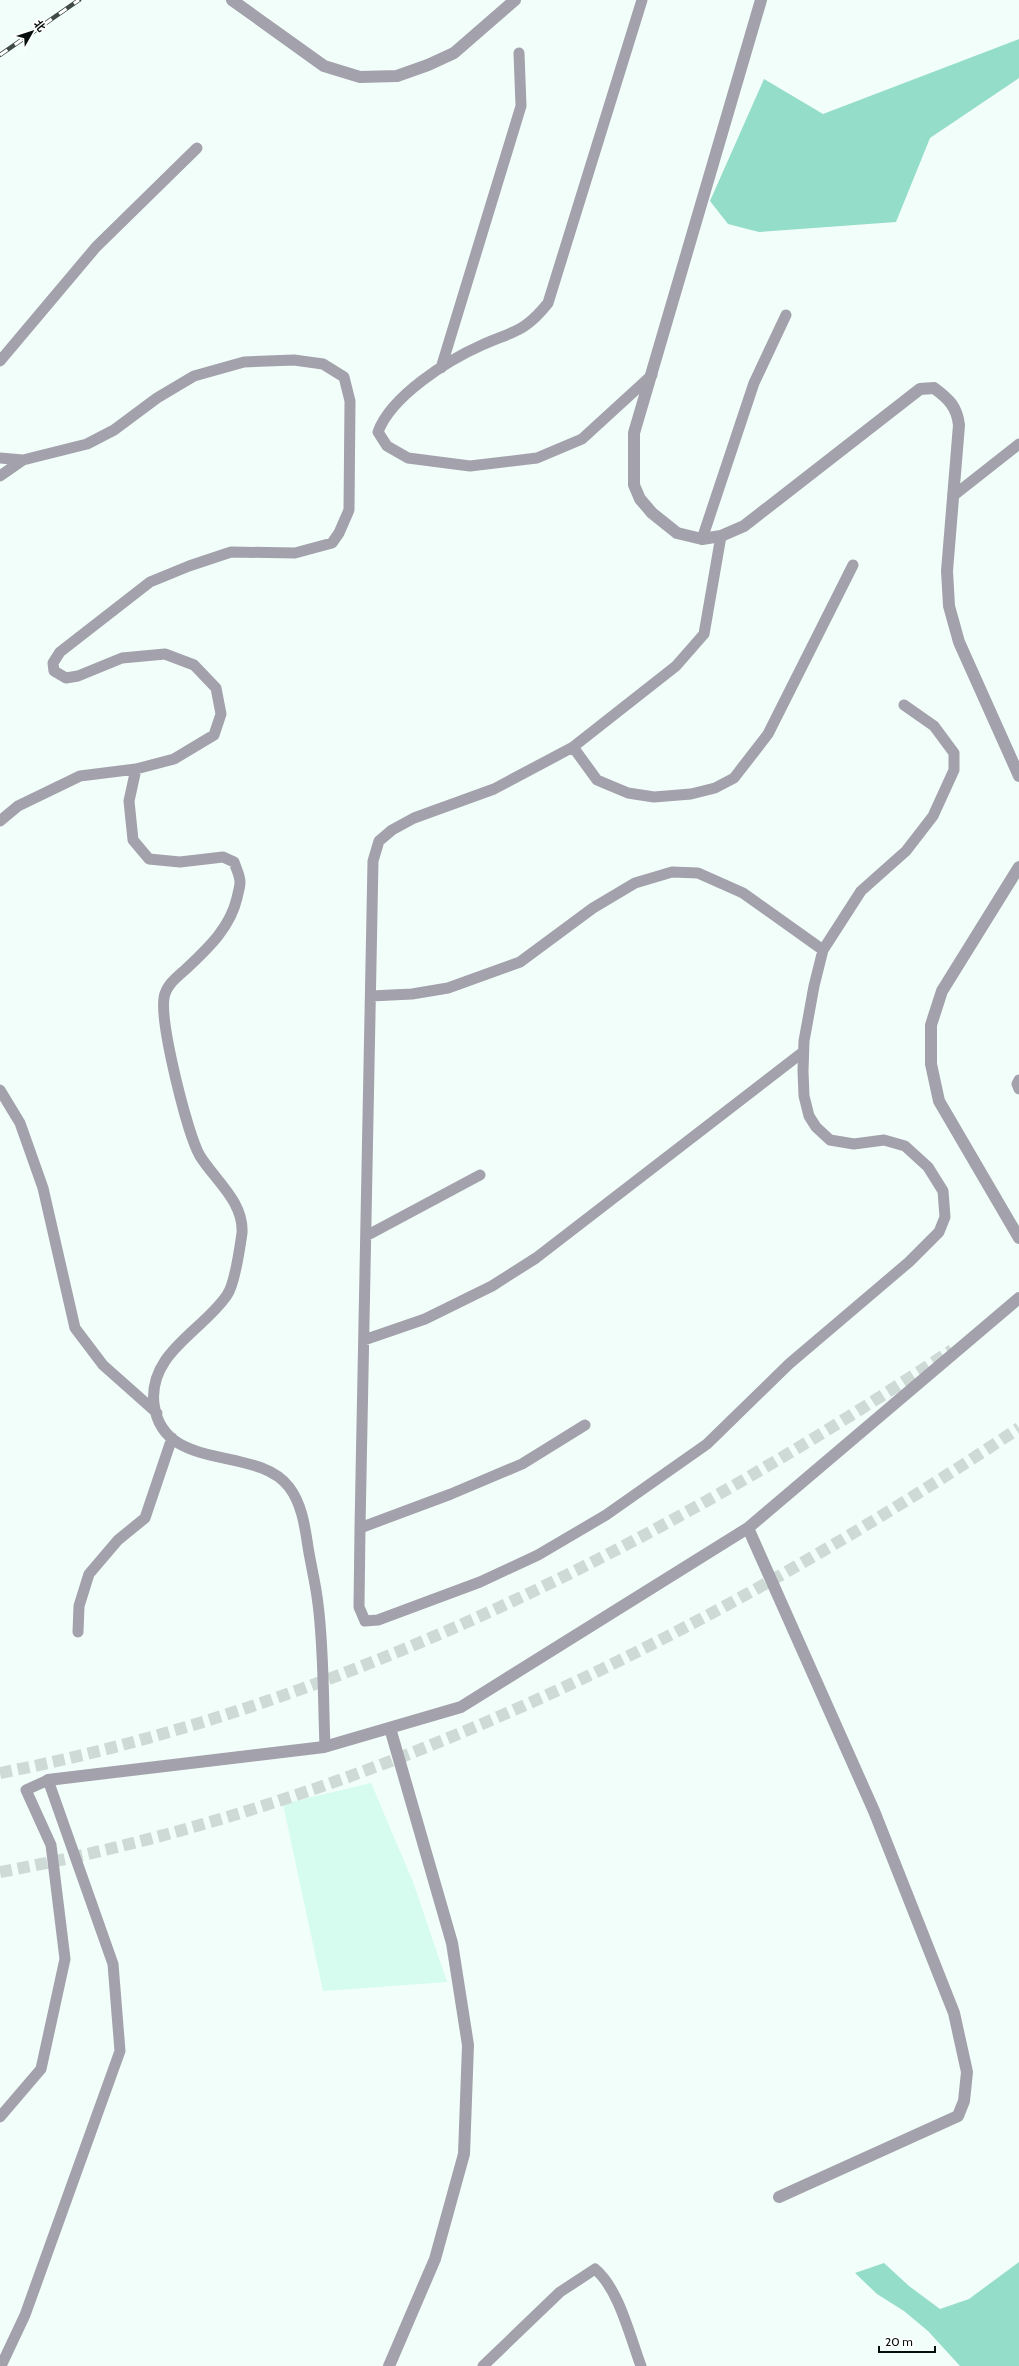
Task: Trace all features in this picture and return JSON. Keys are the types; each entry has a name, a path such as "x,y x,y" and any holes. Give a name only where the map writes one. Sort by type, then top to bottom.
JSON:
{"street":[{"path":"232,0 324,66 360,77 397,76 428,65 454,53 515,0"},
{"path":"761,0 634,433 634,485 640,499 652,513 677,533 702,539 721,536 744,526 920,389 934,388 950,399 958,413 947,571 949,606 959,642 1019,776"},
{"path":"1019,867 942,991 930,1025 931,1064 939,1101 1019,1238"},
{"path":"48,1780 325,1746 461,1707 748,1528 1019,1298"},
{"path":"748,1528 874,1811 954,2012 967,2072 964,2101 958,2116 779,2197"},
{"path":"389,2366 435,2259 464,2154 468,2045 452,1943 390,1728"}],"lane":[{"path":"642,0 548,304 536,318 515,333 482,345 441,368 395,405 382,421 378,432 387,446 408,458 470,466 537,458 582,439 652,375"},
{"path":"441,368 521,106 519,53"},
{"path":"0,361 96,247 197,148"},
{"path":"702,539 754,383 786,315"},
{"path":"0,458 23,460 87,444 114,430 157,398 194,376 244,362 294,360 323,364 344,377 350,401 349,510 339,533 332,543 295,553 231,552 189,566 150,582 60,652 53,663 54,671 66,678 78,676 122,658 165,654 194,665 216,688 221,714 214,734 174,759 136,769 80,776 18,806 0,821"},
{"path":"953,496 1019,444"},
{"path":"0,476 23,460"},
{"path":"721,536 704,634 676,666 573,747 494,789 414,818 392,830 379,841 374,861 360,1528 359,1607 365,1621 378,1620 480,1582 538,1555 606,1515 707,1444 789,1364 909,1262 939,1232 945,1217 943,1191 928,1167 905,1146 884,1140 854,1144 830,1140 816,1127 809,1116 804,1096 803,1052 814,986 823,950 861,891 906,850 933,816 954,770 954,753 934,726 904,706"},
{"path":"573,747 598,780 628,792 654,797 691,794 715,788 734,778 768,734 853,565"},
{"path":"136,769 129,801 133,840 136,846 149,859 180,862 223,857 234,862 240,882 234,911 214,944 169,985 164,998 165,1025 178,1085 191,1132 199,1154 238,1209 242,1231 230,1292 217,1308 174,1348 161,1367 154,1389 154,1407 162,1426 172,1438 188,1450 263,1467 289,1487 302,1516 318,1605 325,1746"},
{"path":"371,996 412,994 448,988 520,962 593,908 635,883 672,872 698,873 743,893 823,950"},
{"path":"364,1340 425,1319 492,1286 536,1258 803,1052"},
{"path":"1019,1080 1017,1084 1019,1089"},
{"path":"0,1090 20,1123 43,1188 75,1328 103,1365 157,1414"},
{"path":"366,1236 480,1175"},
{"path":"360,1528 451,1494 522,1464 584,1425"},
{"path":"78,1632 79,1606 89,1574 118,1540 146,1518 172,1438"},
{"path":"0,2117 41,2069 65,1958 51,1845 26,1790 48,1780 114,1964 120,2051 25,2315 1,2366"},
{"path":"483,2366 560,2292 595,2269 605,2278 614,2295 641,2366"}],"shaded area":[{"path":"371,1783 413,1882 447,1982 323,1991 283,1804"}],"green space":[{"path":"1019,39 1019,78 930,138 896,222 759,232 728,224 710,201 764,79 823,114"},
{"path":"1019,2262 1019,2366 960,2366 928,2331 904,2311 877,2294 855,2273 884,2263 909,2286 940,2309 969,2299"}],"tunnel":[{"path":"0,1773 128,1744 253,1706 376,1661 496,1609 614,1551 729,1488 842,1421 952,1350"},
{"path":"0,1872 137,1842 271,1803 403,1756 532,1702 658,1641 781,1575 902,1503 1019,1428"}],"railway":[{"path":"0,55 79,0"}]}
